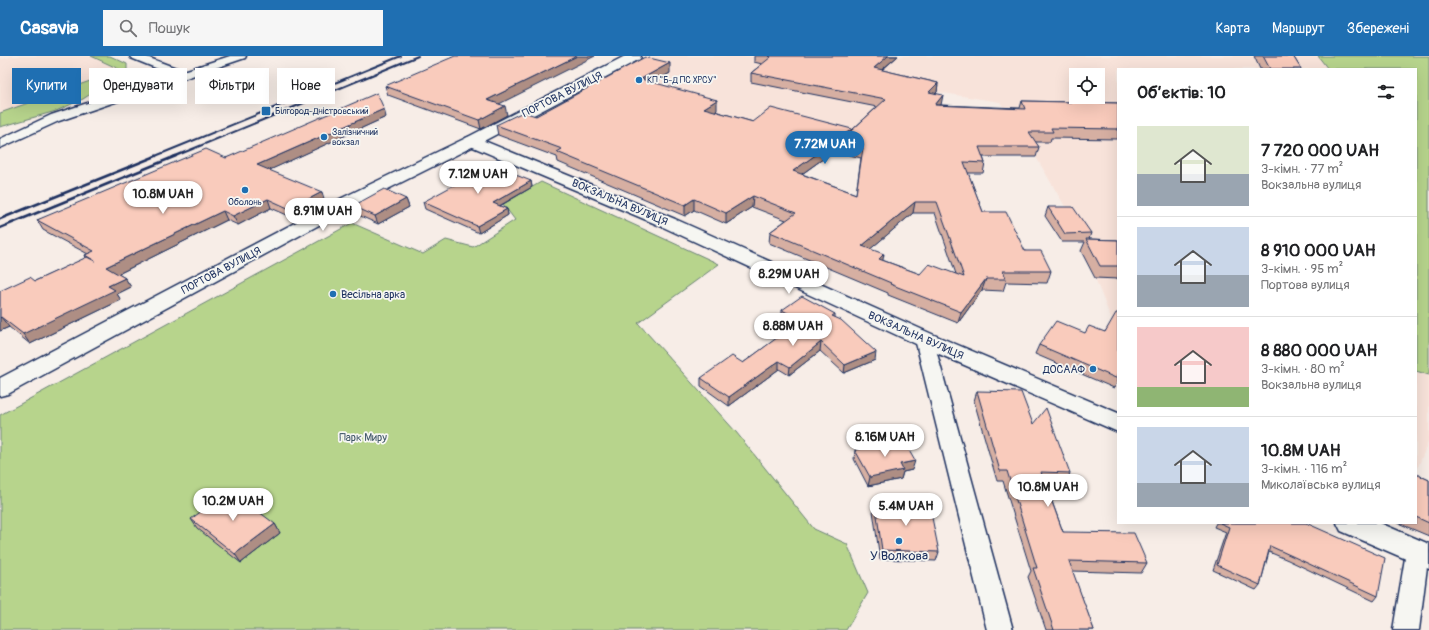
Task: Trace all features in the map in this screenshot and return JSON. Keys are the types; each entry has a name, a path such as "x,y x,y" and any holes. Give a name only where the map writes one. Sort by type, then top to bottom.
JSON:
{"main road":[{"name":"ПОРТОВА ВУЛИЦЯ","path":"0,388 348,202 635,56"},
{"name":"ВОКЗАЛЬНА ВУЛИЦЯ","path":"472,140 669,223 924,339 1117,423"},
{"path":"1353,524 1423,554"}],"street":[{"path":"135,56 165,68"},
{"path":"187,74 241,56"},
{"path":"0,144 55,118 97,104"},
{"path":"924,339 1000,630"},
{"path":"1406,630 1423,554"}],"shaded area":[{"path":"12,56 91,56 117,68 89,68 89,81 81,84 81,68 12,68 12,104 25,104 0,113 0,58 3,59"},
{"path":"652,56 1318,56 1327,68 1117,68 1117,322 1112,321 1095,278 1081,251 1096,252 1070,215 1036,157 1000,102 937,92 928,101 882,164 597,86"},
{"path":"1417,371 1429,375 1429,440 1418,467"}],"green space":[{"path":"91,56 110,56 127,64 127,68 117,68"},
{"path":"1318,56 1429,56 1429,375 1417,371 1417,68 1327,68"},
{"path":"89,81 89,95 81,100 81,84"},
{"path":"25,104 72,104 56,111 0,127 0,113"},
{"name":"Парк Миру","path":"541,182 719,264 638,323 736,432 814,529 847,544 868,593 846,630 0,630 0,415 352,223 423,254 446,240 473,247 515,220 503,204"}],"building":[{"path":"455,56 577,56 487,100 505,106 479,120 385,86"},
{"path":"768,56 888,56 874,68 938,83 929,92 943,95 935,105 1025,109 1022,101 1069,102 1069,104 1117,103 1117,129 1051,128 1053,132 1029,132 1039,147 979,147 985,163 964,162 983,212 1006,212 1025,251 1041,251 1051,271 1003,271 1006,279 986,279 961,312 890,284 891,283 770,232 796,213 753,196 726,213 694,199 685,205 557,152 562,149 496,125 523,112 536,116 645,57 670,63 641,79 717,100 704,108 753,122 771,108 852,129 793,171 856,194 863,148 839,142 886,99 751,73 771,57","holes":["915,202 937,202 964,277 929,264 920,274 879,259 884,254 862,246"]},
{"path":"1263,56 1293,56 1300,68 1269,68"},
{"path":"377,93 384,109 257,165 322,192 290,209 268,199 233,216 223,211 106,267 125,278 108,286 115,290 23,334 1,317 0,318 0,291 30,277 35,281 87,257 95,261 85,255 94,251 37,220 206,149 226,158"},
{"path":"493,166 531,181 493,203 507,209 477,226 423,202 456,184"},
{"path":"384,189 406,199 375,216 353,206"},
{"path":"1048,207 1073,207 1091,233 1065,234"},
{"path":"1086,239 1117,240 1117,266 1100,266"},
{"path":"802,296 835,314 832,316 841,320 876,352 845,365 821,342 790,367 779,361 729,397 701,378 732,356 743,363 801,320 782,310"},
{"path":"1117,313 1117,379 1039,345 1056,321 1085,333 1089,326 1105,332"},
{"path":"977,391 1021,392 1033,424 1046,408 1070,473 1041,472 1063,532 1134,533 1147,563 1069,561 1094,630 1054,630 1033,568 1037,568 1007,471 1000,471"},
{"path":"903,440 915,461 900,464 903,470 870,477 855,450"},
{"path":"1417,474 1429,480 1429,523 1417,517"},
{"path":"230,490 275,524 235,554 191,519"},
{"path":"875,502 929,503 939,552 882,550"},
{"path":"1222,524 1308,524 1385,558 1378,596 1270,546 1260,585 1217,565 1229,527"}],"railway":[{"path":"153,157 401,56"},
{"path":"173,157 418,56"},
{"path":"0,219 156,156"},
{"path":"0,228 176,156"}],"place":[{"name":"КП \"Б-Д ПС ХРСУ\"","path":"639,80"},
{"name":"Білгород-Дністровський","path":"266,111"},
{"name":"Залізничний вокзал","path":"324,137"},
{"name":"Оболонь","path":"245,190"},
{"name":"Весільна арка","path":"333,294"},
{"name":"ДОСААФ","path":"1093,369"},
{"name":"У Волкова","path":"899,541"}]}
